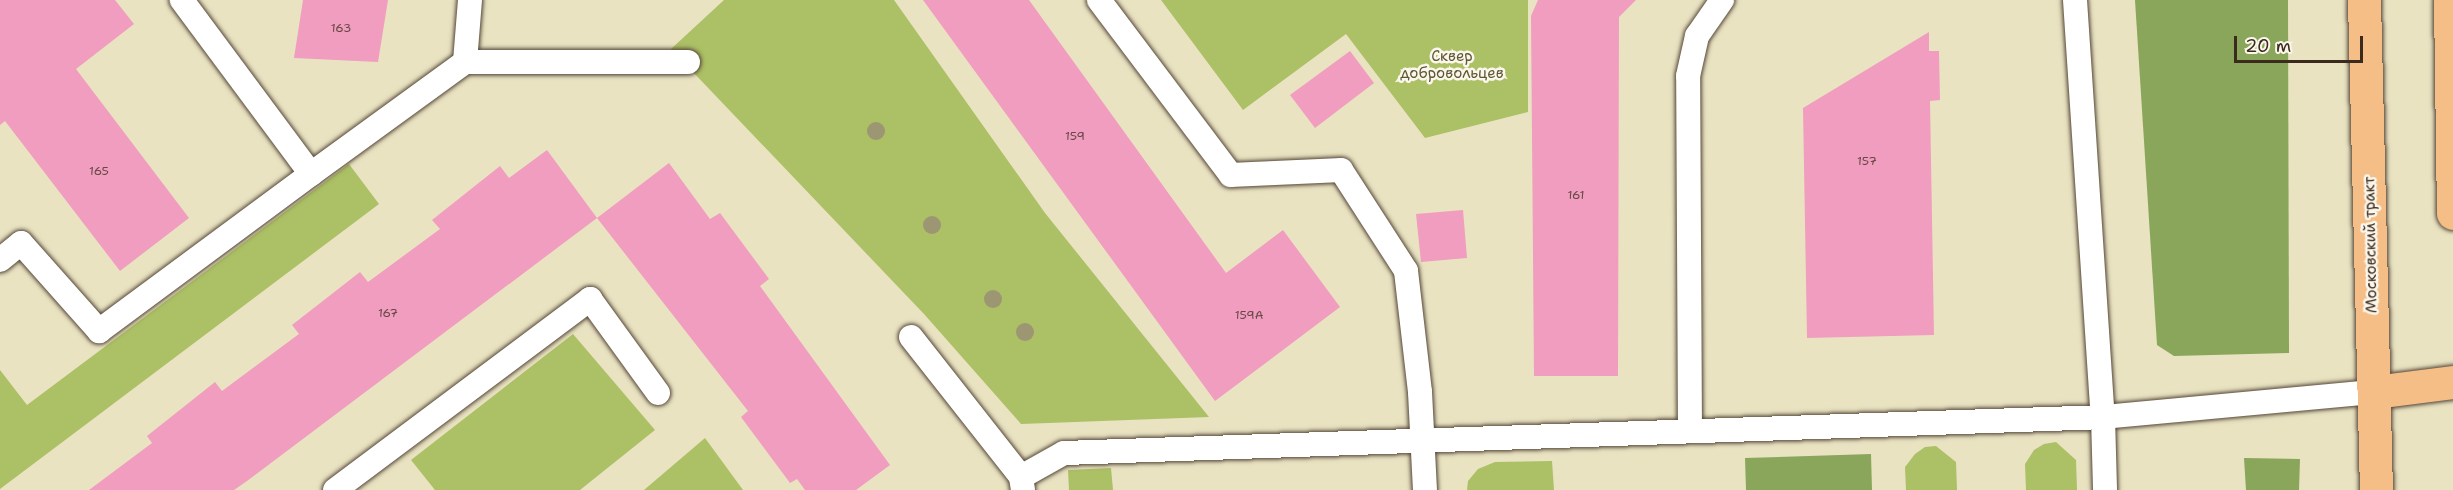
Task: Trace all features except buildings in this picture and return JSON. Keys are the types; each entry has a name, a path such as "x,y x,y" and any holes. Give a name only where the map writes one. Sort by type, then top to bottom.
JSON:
{"main road":[{"name":"Московский тракт","path":"2364,0 2376,490"},
{"path":"2450,0 2453,213"},
{"path":"2374,392 2453,382"}],"lane":[{"path":"182,0 311,174"},
{"path":"465,62 470,0"},
{"path":"1099,0 1231,176 1341,170 1406,271 1424,441 1425,490"},
{"path":"1690,431 1688,76 1697,36 1722,0"},
{"path":"2075,0 2103,417 2105,490"},
{"path":"0,260 21,243 99,332 465,62 688,62"},
{"path":"335,490 590,299 658,393"},
{"path":"911,337 1022,483 1064,453 2103,417 2374,392"}],"green space":[{"path":"724,0 894,0 1045,213 1209,417 1021,424 924,314 671,49"},
{"name":"Сквер добровольцев","path":"1161,0 1528,0 1528,112 1425,138 1346,34 1243,110"},
{"path":"2135,0 2288,0 2289,353 2174,356 2157,345"},
{"path":"349,164 379,204 0,489 0,370 27,405"},
{"path":"573,334 655,430 580,490 435,490 411,460"},
{"path":"705,438 743,490 644,490"},
{"path":"2056,442 2076,460 2077,490 2026,490 2025,464 2034,450 2044,444"},
{"path":"1936,446 1956,462 1957,490 1906,490 1905,467 1915,454 1925,447"},
{"path":"1871,454 1872,490 1746,490 1745,458"},
{"path":"2244,458 2300,459 2299,490 2246,490"},
{"path":"1552,461 1554,490 1467,490 1468,481 1478,469 1495,462"},
{"path":"1111,468 1113,490 1069,490 1068,470"}]}
